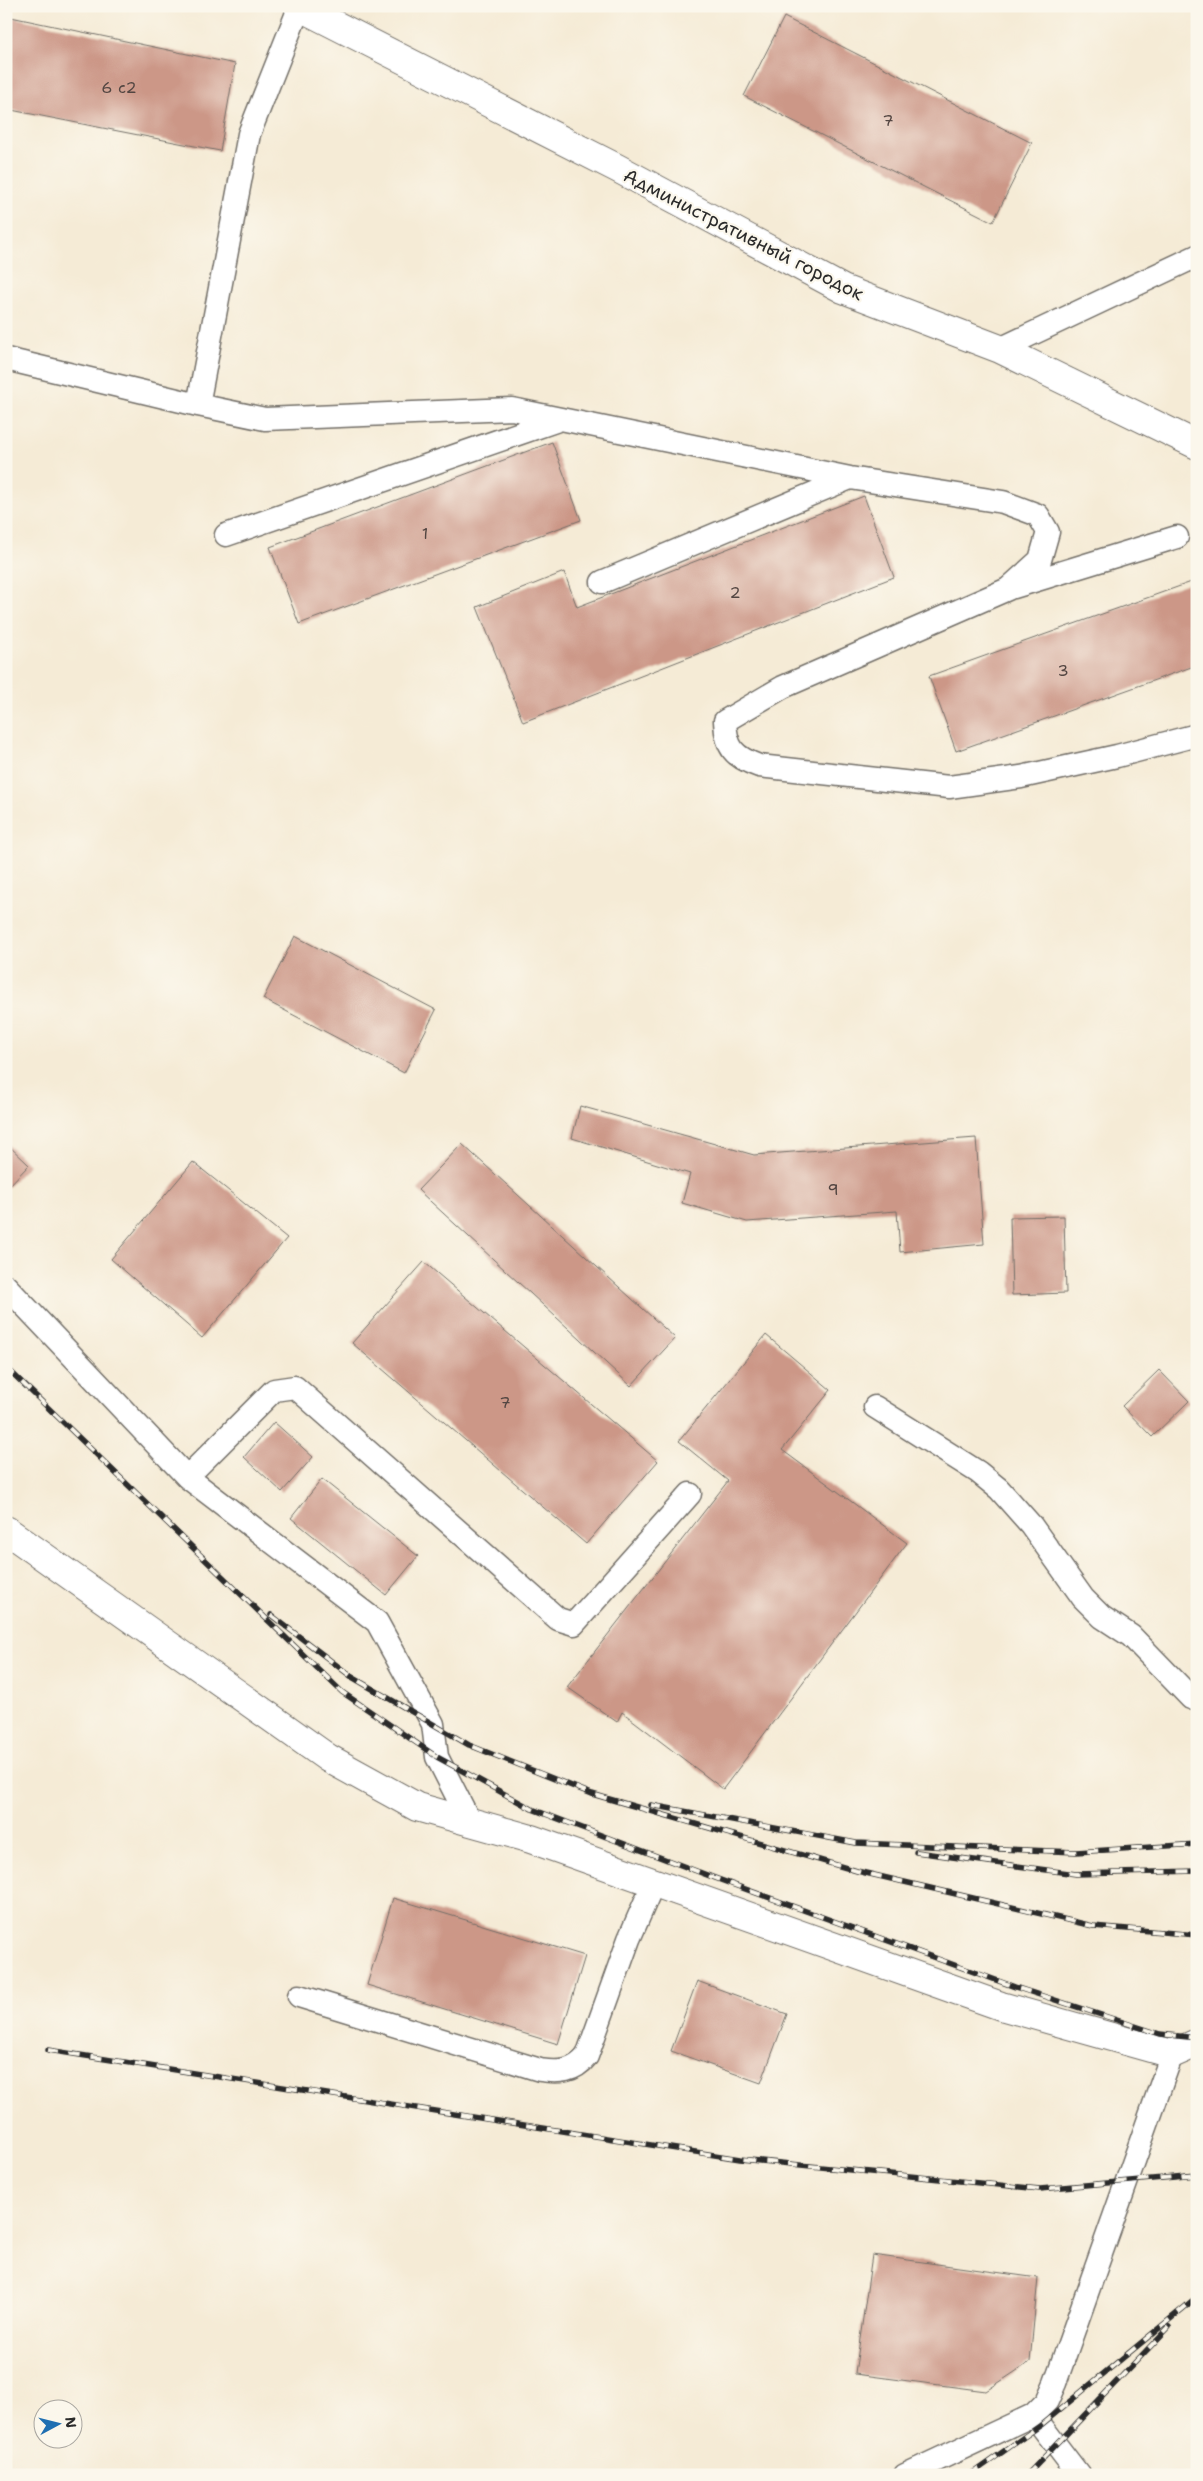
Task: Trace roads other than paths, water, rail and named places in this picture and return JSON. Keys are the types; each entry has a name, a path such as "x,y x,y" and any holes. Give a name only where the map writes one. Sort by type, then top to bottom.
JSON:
{"street":[{"name":"Административный городок","path":"298,7 617,168 842,288 1000,349 1197,445"},
{"path":"6,1530 328,1758 417,1807 530,1839 1001,2006 1172,2054 1197,2043"}],"lane":[{"path":"198,405 249,134 298,7"},
{"path":"1000,349 1197,256"},
{"path":"6,359 265,419 512,409 850,478 1003,502 1038,515 1048,532 1040,560 1008,589"},
{"path":"226,535 562,419"},
{"path":"602,582 850,478"},
{"path":"1177,536 1008,589 783,687 725,722 726,737 733,752 744,761 759,766 950,787 1031,775 1117,756 1197,735"},
{"path":"6,1286 187,1476 377,1622 433,1724 437,1756 470,1822"},
{"path":"187,1476 274,1390 296,1386 558,1618 574,1624 690,1494"},
{"path":"875,1407 978,1472 999,1489 1031,1525 1083,1598 1102,1617 1131,1636 1191,1698 1197,1700"},
{"path":"299,1996 540,2070 556,2072 570,2070 580,2064 587,2056 629,1939 654,1882"},
{"path":"905,2475 1033,2415 1047,2401 1172,2054"},
{"path":"1033,2415 1079,2475"}],"railway":[{"path":"6,1367 342,1692 437,1757 532,1809 715,1878 1015,1987 1160,2034 1197,2038"},
{"path":"271,1615 352,1677 469,1745 592,1794 857,1871 1093,1926 1197,1935"},
{"path":"651,1805 856,1843 1076,1852 1197,1844"},
{"path":"916,1852 1076,1874 1197,1871"},
{"path":"48,2050 740,2159 1040,2189 1197,2175"},
{"path":"970,2475 1041,2425 1197,2297"},
{"path":"1027,2475 1169,2327"}]}
